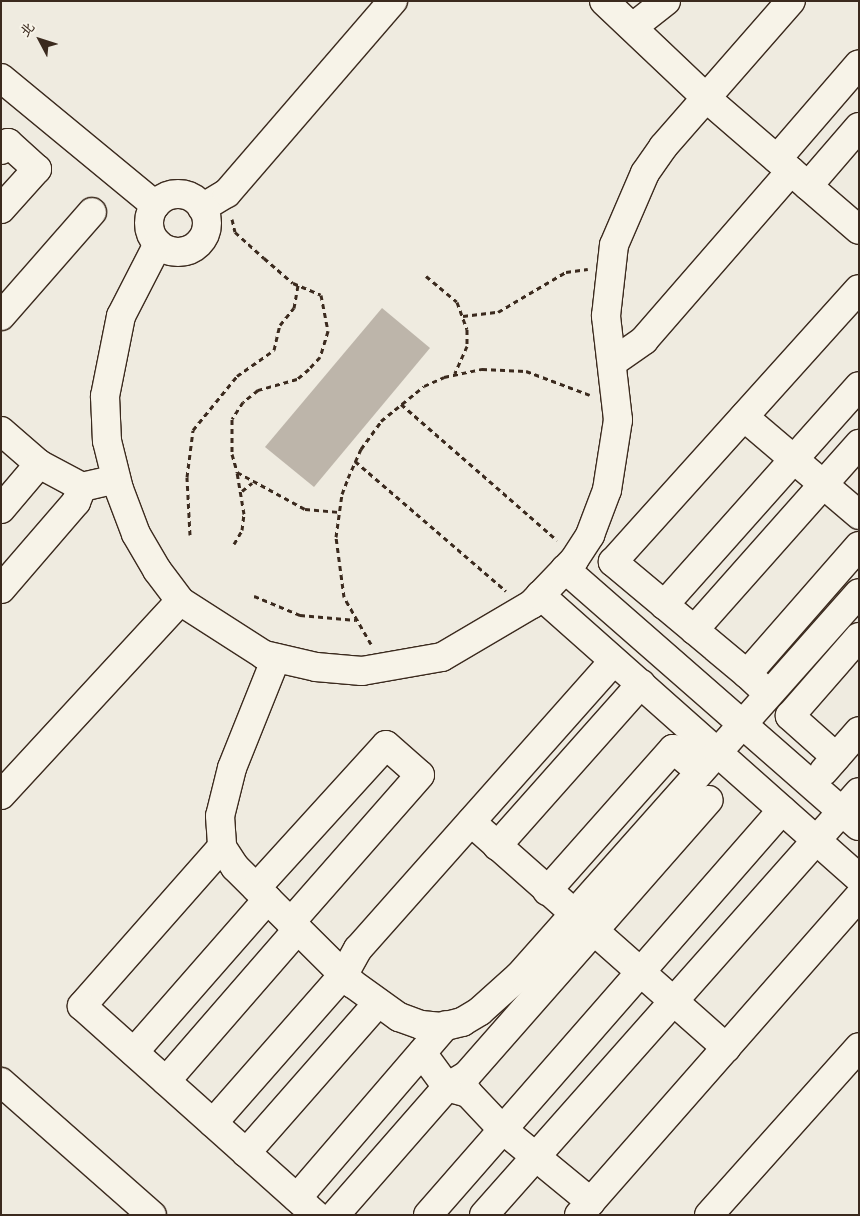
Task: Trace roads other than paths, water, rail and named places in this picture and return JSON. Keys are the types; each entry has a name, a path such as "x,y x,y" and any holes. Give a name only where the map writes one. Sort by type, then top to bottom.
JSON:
{"street":[{"path":"202,208 227,194 393,1"},
{"path":"633,27 666,1"},
{"path":"158,244 121,316 112,353 105,396 107,441 116,479 136,534 180,601 224,632 264,656 316,667 375,669 442,657 533,601 570,563 590,535 607,490 618,420 613,362 606,316 609,271 614,245 645,173 705,97 791,1"},
{"path":"609,3 705,97 859,230"},
{"path":"613,362 644,340 792,172 859,64"},
{"path":"1,78 155,205"},
{"path":"792,172 859,127"},
{"path":"1,150 8,143 37,168 1,209"},
{"path":"182,195 191,198 202,208 207,222 206,231 194,247 177,252 158,244 149,222 155,205 163,198 182,195"},
{"path":"1,316 92,212"},
{"path":"768,694 747,674 613,562 859,288"},
{"path":"664,605 859,386"},
{"path":"744,417 859,515"},
{"path":"1,431 39,464 82,487 116,479"},
{"path":"694,630 859,444"},
{"path":"1,509 39,464"},
{"path":"1,589 76,502 82,487"},
{"path":"747,674 859,546"},
{"path":"484,1215 816,840 853,810 811,785 742,724 570,563"},
{"path":"335,1215 447,1087 467,1074 709,762 859,592"},
{"path":"1,795 180,601"},
{"path":"533,601 614,661 641,684 709,762"},
{"path":"836,757 790,716 859,637"},
{"path":"276,658 232,768 220,816 222,847 235,867 344,974 378,1003 399,1017 421,1025 446,1025 462,1022 498,996 584,923 709,800"},
{"path":"213,1123 344,974 358,949 614,661"},
{"path":"497,846 641,684"},
{"path":"811,785 859,731"},
{"path":"134,1052 262,893 386,745 420,775 166,1081"},
{"path":"547,891 673,748 709,762 782,810 859,878"},
{"path":"428,1215 782,810"},
{"path":"471,822 726,1048"},
{"path":"222,847 82,1006 306,1206 422,1053 446,1025"},
{"path":"422,1053 447,1087 468,1093 502,1129 537,1155 585,1208 859,896"},
{"path":"246,1152 378,1003"},
{"path":"709,1215 859,1046"},
{"path":"1,1082 152,1215"}]}
